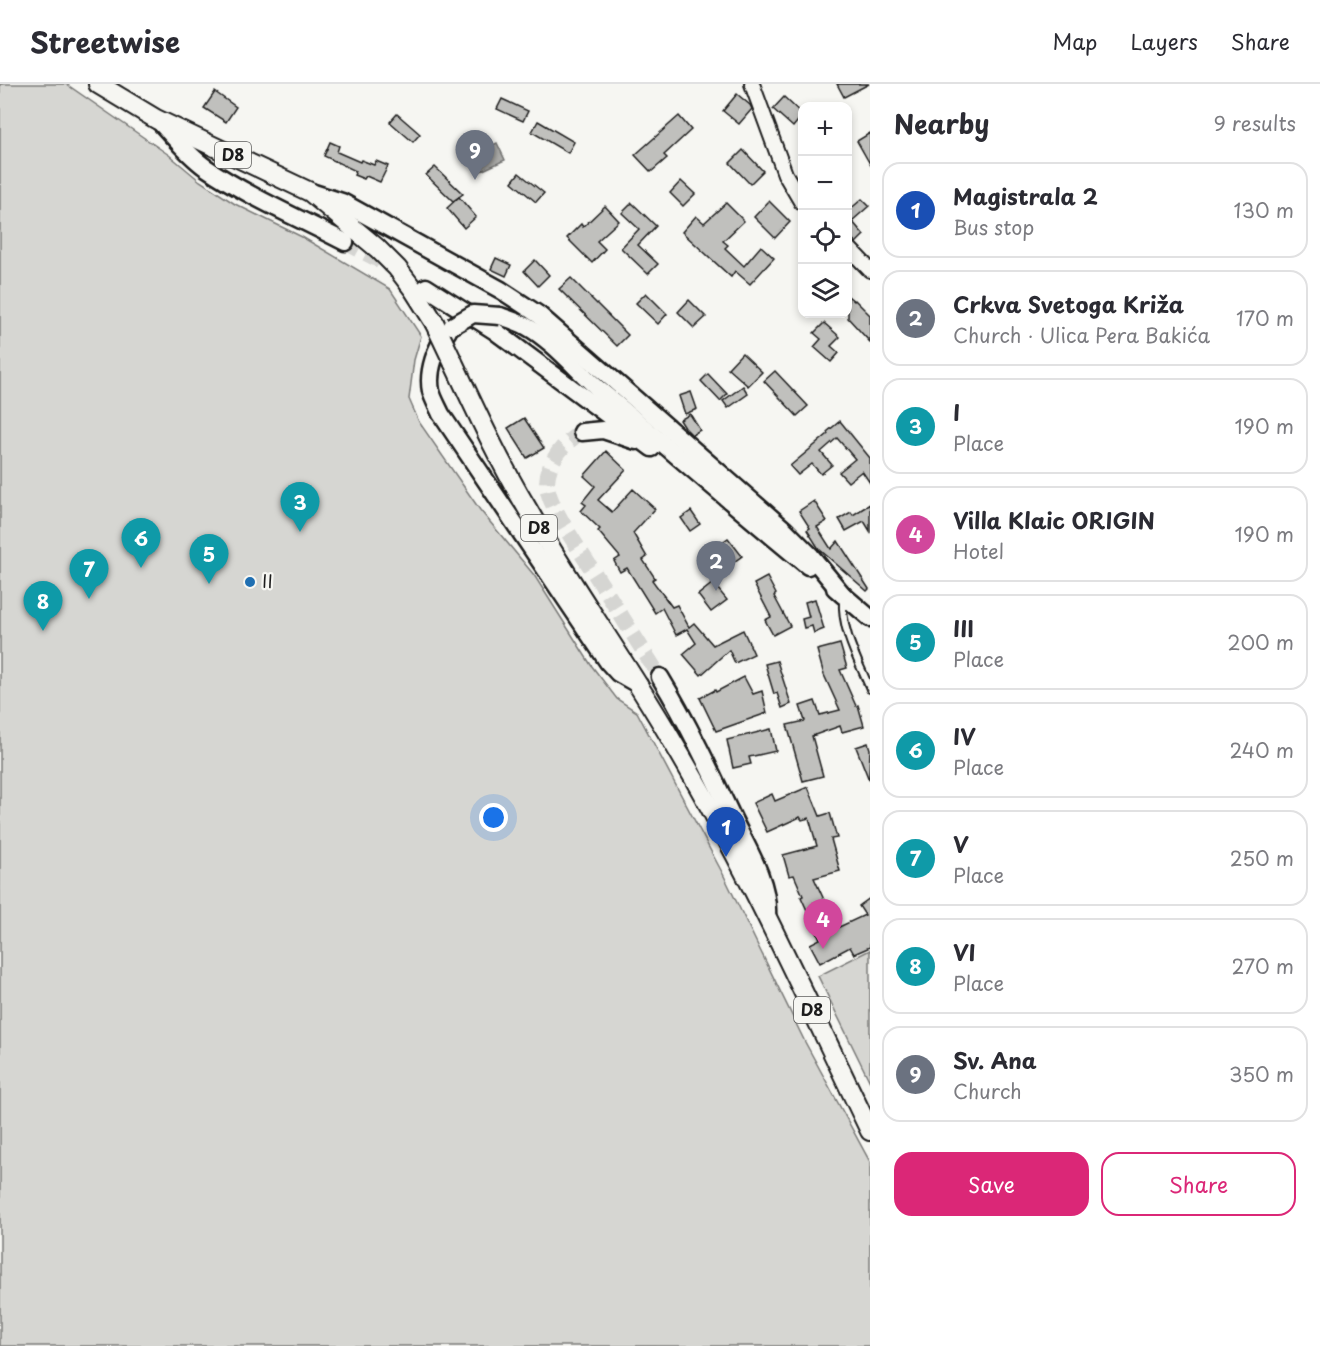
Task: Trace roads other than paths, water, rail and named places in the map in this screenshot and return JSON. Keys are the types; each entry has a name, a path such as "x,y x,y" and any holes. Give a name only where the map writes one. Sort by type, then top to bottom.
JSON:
{"main road":[{"name":"D8","path":"98,84 156,119 310,192 370,242 397,268 443,324 453,362 526,508 639,685 693,776 767,915 870,1131"},
{"path":"156,119 181,146 204,166 235,185 345,242"},
{"path":"310,192 342,202 501,290 539,315 784,529 811,556 843,595"},
{"path":"426,287 495,331 648,446 713,489 870,618"},
{"path":"639,685 618,673 608,662 441,414 431,391 430,372 441,340 443,324 473,315 501,316 525,326 546,339 592,384 686,462 713,489"},
{"path":"582,432 603,430 648,446"},
{"path":"660,677 714,778 762,881 767,915"}],"street":[{"path":"752,84 785,174 798,198"},
{"path":"852,252 870,270"}],"lane":[{"path":"843,595 842,613 847,636 870,689"}],"tunnel":[{"path":"345,242 392,267"},
{"path":"582,432 569,441 553,460 548,475 548,492 564,526 660,677"}],"place":[{"name":"Sv. Ana","path":"475,180"},
{"name":"I","path":"300,532"},
{"name":"IV","path":"141,568"},
{"name":"II","path":"250,582"},
{"name":"III","path":"209,584"},
{"name":"Crkva Svetoga Križa","path":"716,591"},
{"name":"V","path":"89,599"},
{"name":"VI","path":"43,631"},
{"name":"Magistrala 2","path":"726,857"},
{"name":"Villa Klaic ORIGIN","path":"823,949"}]}
